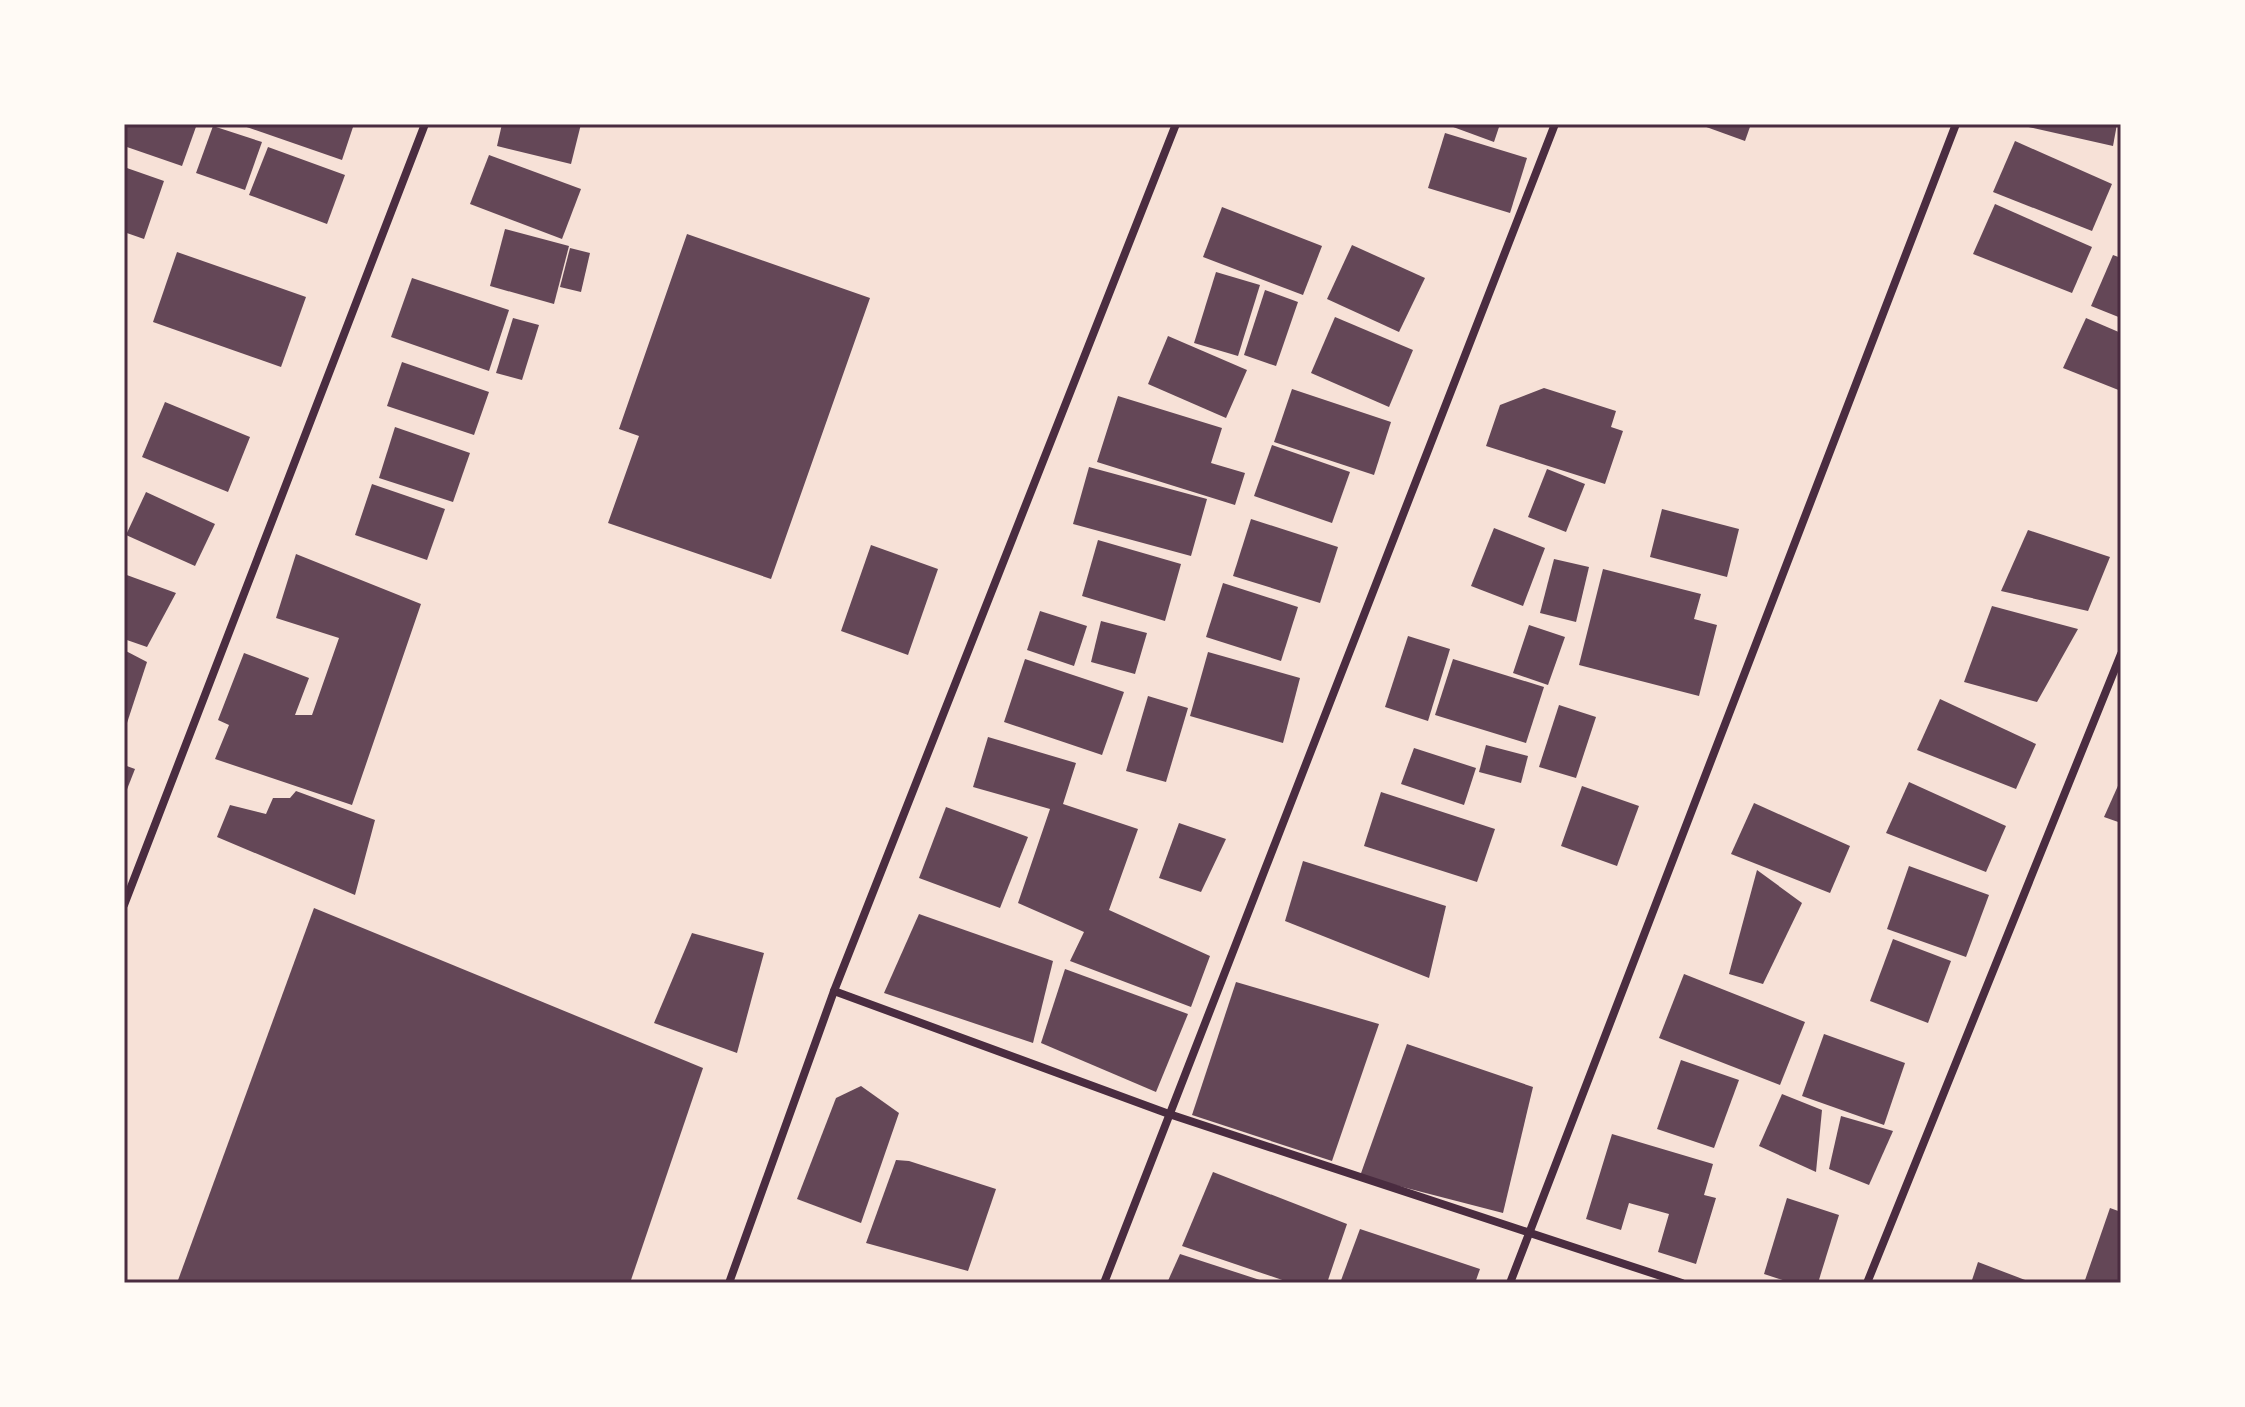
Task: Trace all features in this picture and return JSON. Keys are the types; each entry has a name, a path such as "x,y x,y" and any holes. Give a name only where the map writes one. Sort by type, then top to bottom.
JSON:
{"street":[{"path":"124,905 425,124"},
{"path":"729,1283 834,991 1176,124"},
{"path":"1104,1283 1555,124"},
{"path":"1510,1283 1956,124"},
{"path":"1867,1283 2121,654"},
{"path":"834,991 1169,1114 1682,1283"}],"building":[{"path":"124,124 197,124 182,166 124,146"},
{"path":"238,124 354,124 342,160"},
{"path":"502,124 581,124 571,164 497,146"},
{"path":"1445,124 1500,124 1494,142"},
{"path":"1698,124 1751,124 1745,141"},
{"path":"2015,124 2117,124 2113,146"},
{"path":"213,126 262,142 245,190 196,173"},
{"path":"1445,133 1527,158 1510,213 1428,188"},
{"path":"2015,141 2112,184 2092,231 1993,192"},
{"path":"268,147 345,175 327,224 249,195"},
{"path":"489,155 581,189 562,239 470,204"},
{"path":"124,167 164,181 144,239 124,232"},
{"path":"1995,204 2092,247 2072,293 1973,254"},
{"path":"1222,207 1322,246 1303,295 1203,257"},
{"path":"505,229 569,246 554,304 490,286"},
{"path":"687,234 870,298 771,579 608,523 639,436 619,429"},
{"path":"1352,245 1425,278 1399,332 1327,299"},
{"path":"570,248 590,253 581,292 560,287"},
{"path":"177,252 306,297 281,367 153,322"},
{"path":"2113,255 2121,258 2121,318 2091,306"},
{"path":"1216,272 1260,285 1238,356 1194,343"},
{"path":"412,278 509,310 489,371 391,337"},
{"path":"1265,290 1298,302 1276,366 1244,355"},
{"path":"1335,317 1413,350 1389,407 1311,373"},
{"path":"513,318 539,325 522,380 496,373"},
{"path":"2086,318 2121,333 2121,391 2063,368"},
{"path":"1168,336 1247,370 1226,418 1148,384"},
{"path":"402,362 489,392 474,435 387,406"},
{"path":"1544,388 1616,411 1611,427 1623,431 1605,484 1486,446 1500,405"},
{"path":"1292,389 1391,422 1374,475 1274,442"},
{"path":"1118,396 1222,428 1211,463 1245,473 1235,505 1097,462"},
{"path":"165,402 250,437 228,492 142,457"},
{"path":"395,427 470,453 453,502 379,478"},
{"path":"1272,445 1350,472 1332,523 1254,496"},
{"path":"1089,467 1207,499 1191,556 1073,524"},
{"path":"1547,469 1585,484 1566,532 1528,517"},
{"path":"372,484 445,509 427,560 355,535"},
{"path":"146,492 215,524 195,566 126,535"},
{"path":"1662,509 1739,529 1727,577 1650,557"},
{"path":"1251,519 1338,547 1320,603 1233,576"},
{"path":"1494,528 1545,548 1523,606 1471,586"},
{"path":"2028,530 2110,557 2088,611 2001,591"},
{"path":"1098,540 1181,564 1165,621 1082,596"},
{"path":"871,545 938,569 908,655 841,631"},
{"path":"296,554 421,604 352,805 215,759 229,725 218,720 244,653 309,678 295,715 312,715 339,638 276,618"},
{"path":"1554,559 1589,567 1576,622 1540,613"},
{"path":"1603,569 1701,594 1694,619 1717,625 1699,696 1579,665"},
{"path":"124,574 176,593 147,647 124,639"},
{"path":"1223,583 1298,607 1281,661 1206,637"},
{"path":"1992,606 2078,629 2037,702 1964,682"},
{"path":"1040,611 1087,626 1074,666 1027,650"},
{"path":"1101,621 1147,633 1135,674 1091,662"},
{"path":"1529,625 1565,637 1548,685 1513,673"},
{"path":"1408,636 1450,649 1428,721 1385,707"},
{"path":"124,650 147,662 127,723 124,722"},
{"path":"1208,652 1300,678 1283,743 1190,716"},
{"path":"1025,659 1124,692 1102,755 1004,722"},
{"path":"1453,659 1544,687 1526,743 1435,715"},
{"path":"1148,696 1188,708 1166,782 1126,771"},
{"path":"1940,699 2036,744 2016,789 1917,750"},
{"path":"1559,705 1596,717 1576,778 1539,767"},
{"path":"988,737 1076,763 1063,804 1138,829 1109,910 1210,956 1191,1007 1070,961 1084,932 1018,903 1050,809 973,787"},
{"path":"1486,745 1528,756 1521,783 1479,772"},
{"path":"1414,748 1476,768 1464,805 1401,784"},
{"path":"124,765 135,769 124,797"},
{"path":"2121,779 2121,823 2104,817"},
{"path":"1909,782 2006,826 1986,872 1886,833"},
{"path":"1582,786 1639,806 1617,866 1561,846"},
{"path":"296,791 375,820 355,895 217,837 230,805 266,814 273,798 290,798"},
{"path":"1381,792 1495,829 1477,882 1364,846"},
{"path":"1754,803 1850,846 1830,893 1731,854"},
{"path":"946,807 1028,837 1000,908 919,878"},
{"path":"1179,823 1226,839 1201,892 1159,878"},
{"path":"1303,861 1446,906 1429,978 1285,921"},
{"path":"1909,866 1989,895 1966,957 1887,929"},
{"path":"1757,870 1802,903 1763,984 1729,974"},
{"path":"314,908 703,1068 630,1283 177,1283"},
{"path":"919,914 1053,961 1033,1043 884,993"},
{"path":"692,933 764,953 737,1053 654,1023"},
{"path":"1893,939 1951,961 1928,1023 1870,1001"},
{"path":"1065,969 1188,1014 1156,1092 1041,1043"},
{"path":"1684,974 1805,1022 1780,1085 1659,1038"},
{"path":"1236,982 1379,1024 1332,1161 1192,1115"},
{"path":"1824,1034 1905,1063 1884,1125 1802,1096"},
{"path":"1407,1044 1533,1087 1503,1213 1360,1176"},
{"path":"1681,1060 1739,1080 1714,1148 1657,1129"},
{"path":"861,1086 899,1113 861,1223 797,1199 836,1098"},
{"path":"1782,1094 1822,1110 1816,1172 1759,1146"},
{"path":"1841,1116 1893,1131 1869,1185 1829,1169"},
{"path":"1612,1134 1713,1164 1704,1195 1716,1198 1696,1264 1658,1252 1669,1214 1629,1203 1621,1230 1586,1219"},
{"path":"896,1160 909,1161 996,1189 968,1271 866,1243"},
{"path":"1213,1172 1347,1224 1327,1283 1291,1283 1182,1246"},
{"path":"1787,1198 1839,1215 1818,1283 1792,1283 1764,1274"},
{"path":"2110,1208 2121,1212 2121,1283 2084,1283"},
{"path":"1360,1229 1480,1269 1475,1283 1340,1283"},
{"path":"1180,1254 1266,1282 1266,1283 1167,1283"},
{"path":"1978,1262 2033,1283 1971,1283"}]}
